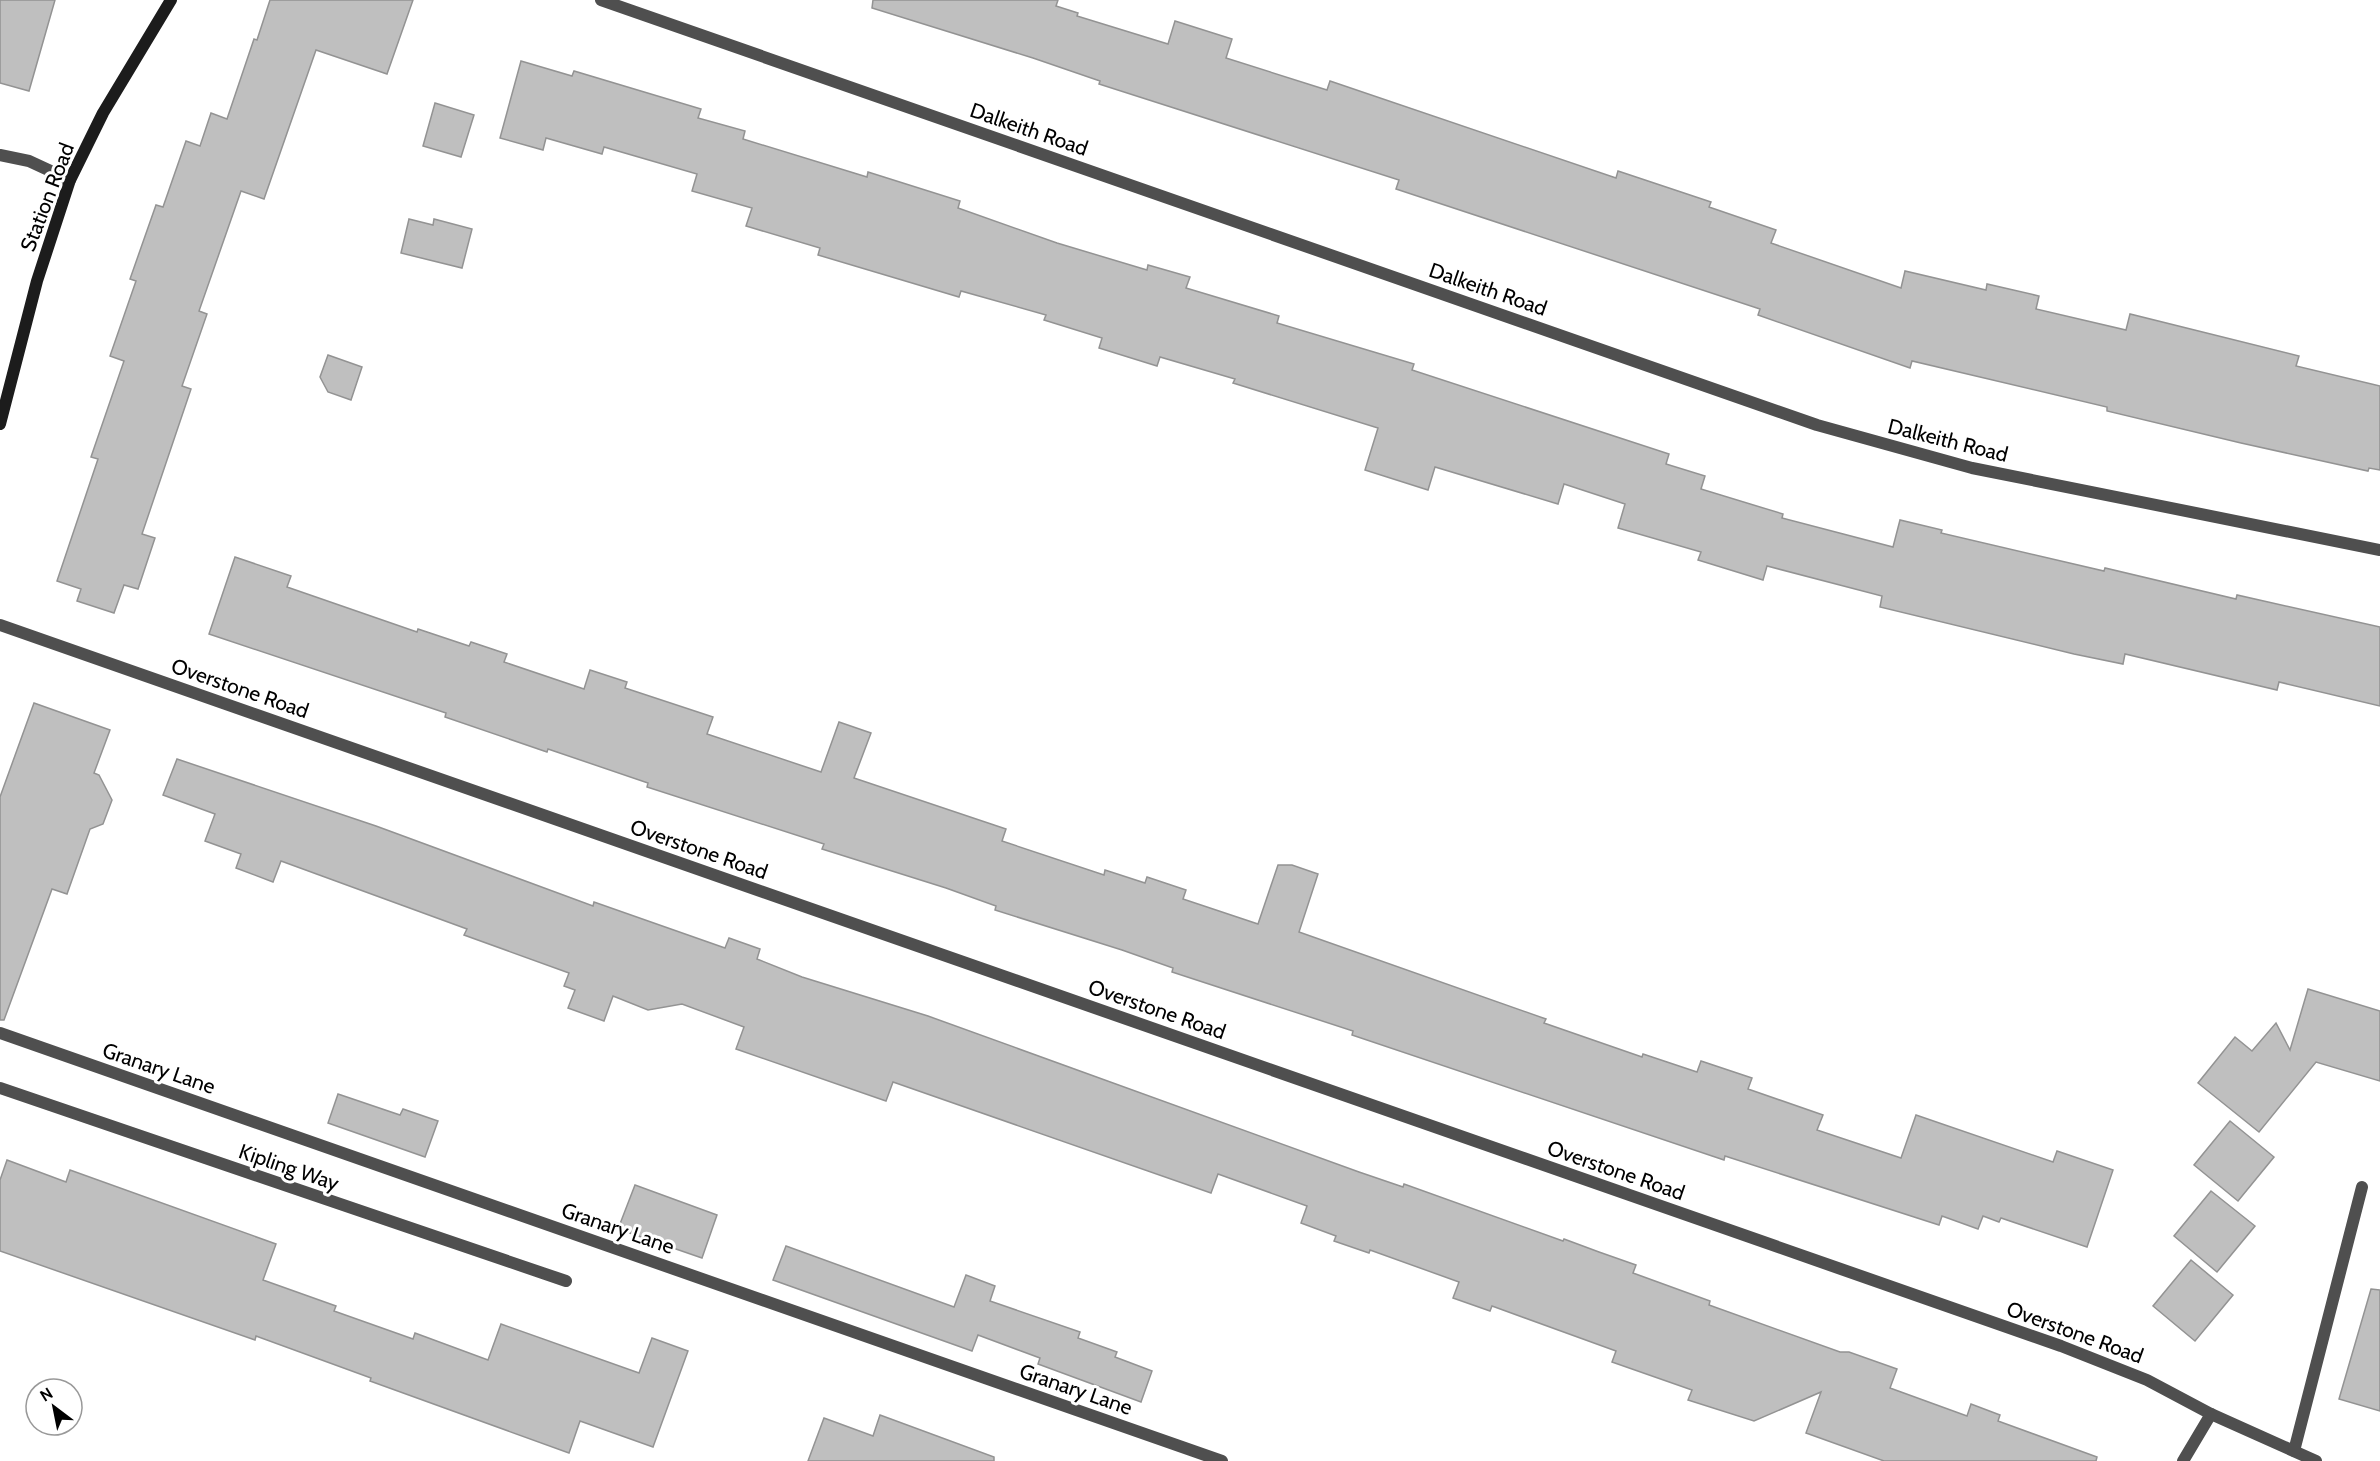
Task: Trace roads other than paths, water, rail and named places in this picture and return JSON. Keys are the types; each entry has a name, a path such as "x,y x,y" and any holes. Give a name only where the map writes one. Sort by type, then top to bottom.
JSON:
{"main road":[{"name":"Station Road","path":"0,424 37,281 70,180 104,113 171,0"}],"street":[{"name":"Dalkeith Road","path":"601,0 1817,425 1972,468 2380,550"},
{"path":"0,155 29,160 70,180"},
{"name":"Overstone Road","path":"0,625 2050,1342 2147,1380 2211,1413 2316,1461"},
{"name":"Granary Lane","path":"0,1033 1222,1461"},
{"name":"Kipling Way","path":"0,1088 566,1281"},
{"path":"2294,1451 2362,1187"},
{"path":"2183,1461 2211,1413"}]}
